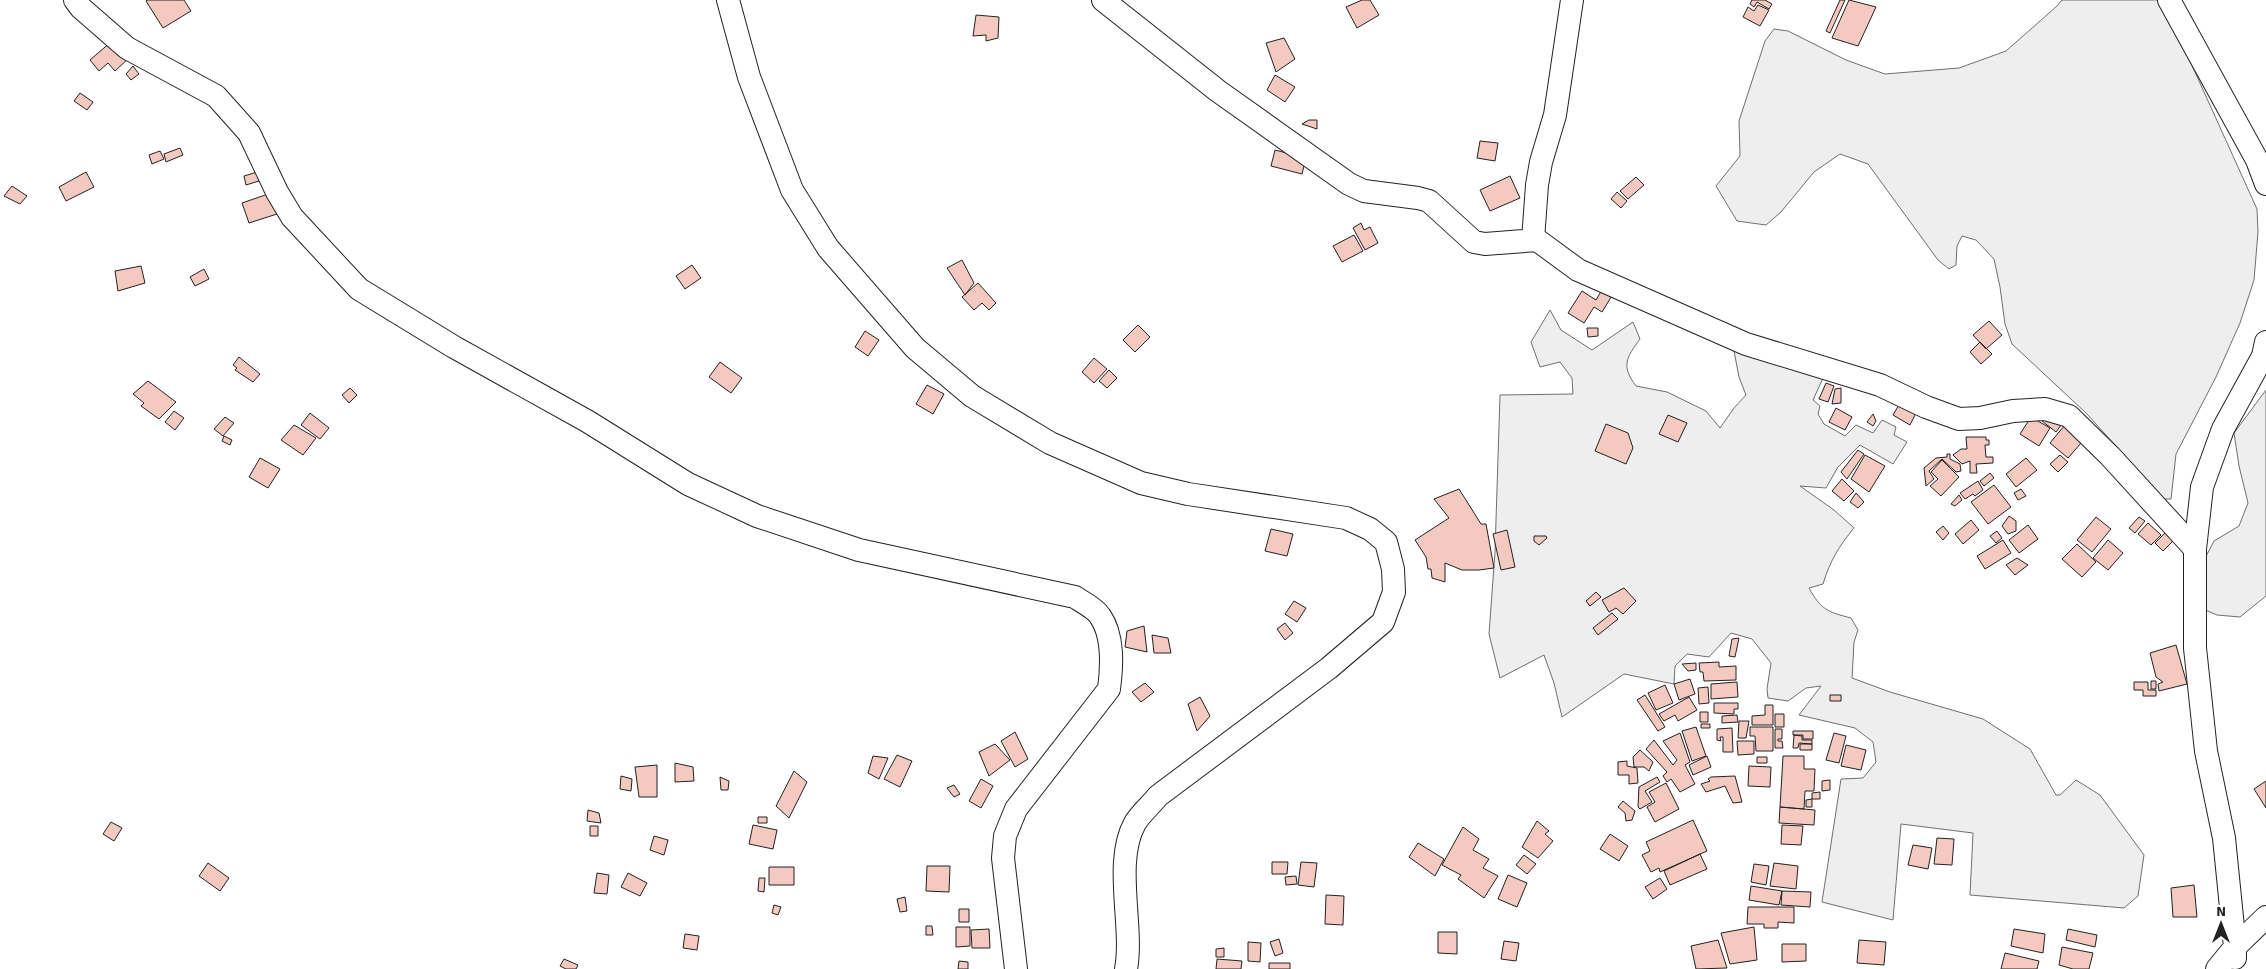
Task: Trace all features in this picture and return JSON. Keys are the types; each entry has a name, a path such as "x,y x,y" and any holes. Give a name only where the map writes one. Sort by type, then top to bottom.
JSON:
{"street":[{"path":"75,0 81,8 127,48 216,96 249,133 277,192 292,217 359,288 454,347 587,421 688,484 757,516 859,550 1074,597 1100,615 1109,638 1112,668 1109,689 1016,809 1006,836 1003,858 1016,969"},
{"path":"728,0 749,77 792,190 828,248 914,348 972,396 1042,438 1141,484 1188,494 1346,518 1370,529 1386,542 1392,569 1394,592 1383,622 1329,668 1158,796 1135,823 1128,846 1125,877 1126,969"},
{"path":"1103,0 1218,91 1348,184 1364,191 1429,201 1474,242 1485,244 1538,240 1578,270 1746,344 1880,385 1926,407 1959,419 1980,418 2012,411 2045,409 2069,416 2110,456 2195,549"},
{"path":"1533,240 1538,177 1555,115 1572,0"},
{"path":"2169,0 2262,159 2266,184"},
{"path":"2234,969 2235,947 2224,838 2206,751 2195,648 2195,549 2202,487 2223,429 2263,356 2266,342"},
{"path":"2217,969 2235,947 2266,917"}],"shaded area":[{"path":"2062,0 2158,0 2185,50 2257,209 2258,232 2254,280 2240,323 2216,377 2176,454 2171,499 2164,499 2086,413 2012,344 2005,324 1994,259 1976,240 1962,236 1957,246 1956,265 1949,269 1938,260 1868,164 1840,154 1814,172 1781,212 1766,225 1737,221 1716,186 1740,156 1739,121 1765,41 1774,29 1788,31 1846,60 1885,74 1959,68 2006,51"},
{"path":"1550,310 1561,330 1592,350 1633,322 1640,339 1631,352 1627,367 1628,373 1636,386 1667,392 1706,411 1720,428 1746,395 1739,377 1734,351 1824,376 1813,400 1820,406 1818,414 1824,424 1845,436 1856,425 1873,433 1882,420 1896,427 1894,435 1907,442 1893,464 1860,445 1838,467 1826,488 1800,486 1834,510 1854,528 1835,554 1823,584 1809,588 1821,606 1836,614 1851,618 1858,630 1854,642 1852,678 1890,692 1983,719 2030,749 2056,795 2060,795 2076,780 2100,795 2144,855 2138,896 2124,908 1970,895 1973,833 1901,824 1893,920 1822,902 1841,779 1863,778 1876,762 1873,742 1855,728 1799,715 1821,686 1806,688 1788,701 1768,698 1767,689 1771,663 1752,639 1731,633 1709,657 1687,654 1675,666 1674,684 1624,674 1562,717 1554,683 1544,655 1500,678 1489,634 1495,552 1500,395 1573,394 1572,378 1560,362 1540,367 1531,342"},
{"path":"2266,390 2266,596 2240,617 2217,615 2203,609 2203,562 2214,541 2239,526 2248,503 2239,466 2234,433"}],"building":[{"path":"147,0 184,0 191,11 163,28"},
{"path":"1362,0 1370,0 1379,15 1357,28 1346,7"},
{"path":"1752,0 1765,0 1772,4 1769,9 1757,2 1754,7 1750,4"},
{"path":"1840,0 1845,0 1830,33 1826,31"},
{"path":"1849,0 1876,7 1858,46 1832,38"},
{"path":"1758,5 1769,10 1760,26 1743,17 1748,7 1754,11"},
{"path":"976,15 999,17 998,38 986,41 986,35 973,36"},
{"path":"1284,38 1295,59 1276,72 1266,43"},
{"path":"112,41 129,58 115,71 108,63 99,71 90,60"},
{"path":"133,66 139,74 131,80 126,74"},
{"path":"1275,75 1295,87 1285,102 1267,90"},
{"path":"80,93 93,102 87,110 74,101"},
{"path":"1309,120 1317,120 1317,129 1302,124"},
{"path":"1480,141 1498,143 1495,161 1477,158"},
{"path":"180,148 183,155 166,162 164,154"},
{"path":"1275,150 1306,158 1302,174 1271,166"},
{"path":"160,151 164,159 152,164 149,155"},
{"path":"86,172 94,187 66,201 59,187"},
{"path":"257,172 259,181 246,185 244,176"},
{"path":"1510,176 1520,198 1490,211 1480,190"},
{"path":"1636,177 1644,185 1628,199 1620,191"},
{"path":"12,186 27,196 20,204 4,196"},
{"path":"1617,192 1627,201 1621,208 1611,199"},
{"path":"271,193 277,214 249,223 242,203"},
{"path":"1361,223 1364,230 1370,227 1378,243 1365,250 1353,228"},
{"path":"1354,235 1363,251 1342,262 1333,246"},
{"path":"962,260 974,283 965,295 947,268"},
{"path":"692,265 701,278 685,289 676,276"},
{"path":"141,266 145,283 118,291 115,271"},
{"path":"204,269 209,279 195,286 190,277"},
{"path":"978,283 996,303 989,310 982,303 974,310 962,297"},
{"path":"1603,288 1613,294 1602,312 1594,307 1584,323 1568,313 1582,291 1596,300"},
{"path":"1989,321 2002,335 1986,349 1973,335"},
{"path":"1138,325 1150,337 1135,352 1123,340"},
{"path":"1587,328 1598,328 1598,336 1588,337"},
{"path":"865,331 879,340 868,356 855,347"},
{"path":"1980,342 1992,354 1981,364 1970,352"},
{"path":"239,357 260,374 253,382 235,370 237,368 233,365"},
{"path":"1094,358 1107,369 1094,383 1082,372"},
{"path":"720,362 742,378 731,393 709,377"},
{"path":"1109,370 1117,378 1107,388 1099,381"},
{"path":"148,381 176,402 159,419 141,406 144,403 133,394"},
{"path":"1826,383 1834,386 1828,402 1819,399"},
{"path":"927,385 944,394 933,414 916,404"},
{"path":"350,388 357,395 349,403 342,395"},
{"path":"1841,388 1841,403 1832,404 1835,389"},
{"path":"1903,398 1920,405 1910,425 1893,415"},
{"path":"1836,408 1852,417 1845,430 1829,422"},
{"path":"174,411 184,418 175,430 165,422"},
{"path":"2049,412 2067,417 2056,432 2042,421"},
{"path":"310,413 329,428 320,439 301,425"},
{"path":"1873,414 1876,421 1873,426 1867,422"},
{"path":"1668,415 1687,423 1678,442 1659,434"},
{"path":"225,417 234,423 223,436 214,429"},
{"path":"2031,417 2050,428 2039,446 2020,434"},
{"path":"1606,424 1628,433 1633,448 1626,464 1595,451"},
{"path":"294,425 316,438 303,455 281,440"},
{"path":"2064,426 2082,442 2068,458 2050,443"},
{"path":"224,436 232,440 230,445 222,441"},
{"path":"1966,437 1986,437 1986,440 1989,440 1989,445 1985,445 1986,457 1993,457 1993,463 1976,464 1977,473 1970,473 1970,461 1962,464 1953,455 1961,449 1967,449"},
{"path":"1858,450 1864,454 1847,479 1841,472"},
{"path":"1947,454 1950,454 1950,459 1960,464 1961,471 1956,472 1942,459 1929,471 1934,479 1926,486 1924,468 1936,458 1947,457"},
{"path":"1865,455 1885,466 1869,492 1851,479"},
{"path":"2060,455 2068,462 2058,472 2050,464"},
{"path":"260,458 280,469 268,488 249,477"},
{"path":"2026,458 2037,470 2016,487 2006,474"},
{"path":"1942,460 1959,477 1941,496 1930,486 1938,479 1931,472"},
{"path":"1990,473 1994,478 1984,486 1980,481"},
{"path":"1842,479 1854,491 1844,501 1832,491"},
{"path":"1978,481 1983,490 1975,496 1973,494 1965,499 1960,493"},
{"path":"1994,485 2011,507 1988,524 1971,502"},
{"path":"1459,489 1481,524 1486,524 1494,568 1462,570 1445,563 1445,582 1432,578 1431,569 1428,569 1426,557 1415,540 1449,518 1434,499"},
{"path":"2021,489 2026,496 2018,500 2014,493"},
{"path":"1856,493 1864,502 1858,508 1850,502"},
{"path":"1959,495 1962,500 1955,506 1951,504"},
{"path":"2009,516 2016,521 2016,531 2008,534 2002,526"},
{"path":"2096,517 2111,529 2092,552 2077,540"},
{"path":"2139,517 2145,521 2135,533 2129,528"},
{"path":"1971,520 1979,530 1963,544 1955,534"},
{"path":"2148,523 2161,535 2151,545 2138,534"},
{"path":"2028,525 2038,539 2019,553 2009,540"},
{"path":"1943,526 1949,533 1943,540 1936,532"},
{"path":"1271,529 1293,534 1287,556 1265,551"},
{"path":"1507,530 1515,567 1501,570 1493,534"},
{"path":"1997,531 2002,538 1996,543 1990,536"},
{"path":"2167,531 2175,539 2163,551 2155,543"},
{"path":"1534,536 1546,536 1547,538 1539,545 1534,541"},
{"path":"2003,540 2011,553 1985,569 1977,556"},
{"path":"2108,540 2123,553 2108,570 2093,558"},
{"path":"2077,544 2096,562 2082,577 2062,559"},
{"path":"2017,558 2028,565 2015,575 2006,565"},
{"path":"1624,588 1636,601 1623,614 1616,608 1609,612 1602,600"},
{"path":"1596,592 1601,597 1590,606 1586,601"},
{"path":"1294,601 1306,608 1297,622 1285,614"},
{"path":"1612,613 1618,619 1598,635 1593,628"},
{"path":"1285,623 1293,633 1285,640 1277,629"},
{"path":"1144,626 1147,652 1125,647 1127,631"},
{"path":"1152,635 1168,638 1171,653 1154,653"},
{"path":"1739,638 1735,657 1729,656 1732,639"},
{"path":"2176,645 2187,684 2159,691 2158,684 2163,682 2156,677 2150,653"},
{"path":"1719,662 1719,667 1736,666 1736,680 1704,681 1699,663"},
{"path":"1696,663 1696,670 1688,671 1682,664"},
{"path":"1690,679 1695,694 1679,700 1674,684"},
{"path":"2151,681 2156,681 2156,689 2151,689"},
{"path":"1737,682 1738,697 1711,699 1711,684"},
{"path":"2134,682 2148,682 2148,690 2156,690 2156,696 2143,696 2143,690 2134,690"},
{"path":"1145,683 1154,692 1141,702 1132,692"},
{"path":"1665,685 1673,703 1656,710 1648,693"},
{"path":"1708,687 1709,703 1699,704 1698,688"},
{"path":"1645,695 1665,727 1658,731 1637,700"},
{"path":"1830,695 1841,695 1841,701 1830,701"},
{"path":"1200,697 1210,716 1197,731 1188,704"},
{"path":"1689,697 1697,710 1678,721 1675,715 1664,721 1659,714"},
{"path":"1714,703 1738,703 1738,709 1734,709 1734,714 1714,713"},
{"path":"1765,705 1773,705 1773,725 1752,725 1752,716 1765,715"},
{"path":"1700,712 1708,712 1708,722 1700,722"},
{"path":"1775,714 1784,714 1784,727 1775,727"},
{"path":"1737,715 1738,722 1722,723 1722,716"},
{"path":"1739,721 1749,721 1746,738 1738,738"},
{"path":"1701,724 1710,724 1710,728 1701,728"},
{"path":"1696,727 1706,756 1692,761 1682,731"},
{"path":"1750,727 1773,727 1773,751 1756,751 1755,736 1750,736"},
{"path":"1732,728 1733,752 1723,752 1723,737 1720,737 1721,741 1717,740 1717,729"},
{"path":"1775,729 1782,729 1782,739 1778,739 1778,741 1782,741 1783,748 1775,748"},
{"path":"1793,731 1813,731 1813,739 1803,739 1803,735 1793,735"},
{"path":"1015,732 1028,759 1015,767 1001,741"},
{"path":"1680,733 1690,762 1685,765 1695,784 1680,792 1671,779 1667,782 1663,776 1667,772 1646,749 1654,740 1673,765 1677,760 1663,741"},
{"path":"1834,733 1846,736 1839,763 1826,760"},
{"path":"1794,735 1802,736 1802,740 1812,740 1812,744 1799,743 1798,748 1793,748"},
{"path":"1737,741 1754,741 1754,754 1738,755"},
{"path":"995,744 1010,760 989,776 979,752"},
{"path":"1800,744 1812,744 1812,750 1800,750"},
{"path":"1846,745 1866,750 1861,770 1841,766"},
{"path":"1640,750 1653,762 1649,771 1644,767 1634,767 1633,757"},
{"path":"897,755 912,761 900,787 884,779"},
{"path":"873,756 888,758 879,779 868,773"},
{"path":"1707,756 1711,767 1693,775 1689,765"},
{"path":"1783,756 1804,756 1804,769 1815,769 1814,791 1805,791 1804,809 1780,807"},
{"path":"1757,757 1767,757 1767,763 1757,763"},
{"path":"1627,761 1627,766 1637,768 1638,783 1629,784 1629,775 1618,775 1618,762"},
{"path":"675,763 693,767 694,781 675,782"},
{"path":"657,765 657,797 639,797 635,767"},
{"path":"1749,766 1771,767 1770,787 1748,786"},
{"path":"794,771 807,782 789,818 776,806"},
{"path":"621,776 632,779 631,791 620,789"},
{"path":"1735,776 1742,802 1733,803 1725,786 1706,792 1701,784 1710,781 1708,779 1711,777"},
{"path":"720,777 729,781 728,790 721,790"},
{"path":"1657,777 1660,782 1645,791 1652,802 1640,809 1638,807 1639,787"},
{"path":"981,779 993,786 981,808 969,801"},
{"path":"1830,780 1830,790 1822,791 1822,781"},
{"path":"2266,781 2266,808 2254,789"},
{"path":"1666,783 1679,809 1655,822 1647,807 1655,802 1649,792"},
{"path":"954,785 960,794 954,797 947,788"},
{"path":"1820,792 1820,799 1812,799 1812,793"},
{"path":"1812,799 1812,807 1806,807 1806,800"},
{"path":"1623,801 1635,811 1632,820 1626,821 1625,813 1618,807"},
{"path":"1780,807 1815,810 1814,825 1779,823"},
{"path":"588,810 599,813 601,823 587,821"},
{"path":"758,817 767,817 767,823 758,823"},
{"path":"1693,820 1707,851 1660,872 1659,868 1651,872 1642,855 1650,851 1646,842"},
{"path":"1537,821 1549,831 1545,834 1553,841 1538,858 1522,847"},
{"path":"111,822 122,828 114,841 103,834"},
{"path":"753,825 777,830 773,849 749,844"},
{"path":"1782,825 1803,826 1801,845 1781,844"},
{"path":"590,826 598,826 598,836 590,836"},
{"path":"1463,827 1479,839 1473,850 1489,859 1483,868 1498,876 1484,898 1458,879 1461,875 1442,865"},
{"path":"1610,834 1628,846 1619,861 1600,849"},
{"path":"654,836 668,840 664,855 650,850"},
{"path":"1937,838 1954,839 1952,865 1934,864"},
{"path":"1418,843 1444,859 1435,876 1409,857"},
{"path":"1913,845 1932,848 1928,869 1908,865"},
{"path":"1700,854 1707,869 1670,885 1664,871"},
{"path":"1524,855 1536,864 1527,874 1516,865"},
{"path":"1272,862 1288,862 1287,874 1272,874"},
{"path":"1301,862 1317,863 1314,887 1298,885"},
{"path":"208,863 229,878 220,891 199,876"},
{"path":"1774,863 1798,866 1796,889 1770,886"},
{"path":"1754,864 1769,866 1766,885 1751,882"},
{"path":"927,866 950,866 949,892 926,891"},
{"path":"769,867 794,867 794,885 769,885"},
{"path":"597,873 609,875 607,894 594,893"},
{"path":"628,873 647,883 640,896 621,887"},
{"path":"1508,875 1527,883 1517,907 1498,899"},
{"path":"1296,876 1297,884 1286,885 1285,877"},
{"path":"759,878 765,878 764,892 758,891"},
{"path":"1660,878 1667,889 1653,899 1645,887"},
{"path":"2194,885 2197,917 2173,917 2171,888"},
{"path":"1751,886 1782,891 1779,905 1749,900"},
{"path":"1782,891 1811,892 1810,907 1781,905"},
{"path":"1326,895 1344,896 1343,925 1325,924"},
{"path":"905,897 907,911 900,912 897,899"},
{"path":"774,905 781,907 778,915 772,913"},
{"path":"1748,907 1794,907 1794,923 1778,922 1778,928 1764,928 1764,924 1747,924"},
{"path":"959,909 969,909 969,922 959,922"},
{"path":"926,926 932,926 933,935 926,935"},
{"path":"956,927 970,927 970,946 956,947"},
{"path":"1754,927 1757,960 1730,964 1721,933"},
{"path":"989,929 990,948 972,948 971,930"},
{"path":"2014,929 2045,934 2043,953 2011,946"},
{"path":"2068,929 2097,935 2095,947 2066,940"},
{"path":"1438,932 1457,932 1457,954 1438,953"},
{"path":"685,934 699,936 697,950 683,948"},
{"path":"1279,939 1283,953 1275,956 1270,942"},
{"path":"1718,940 1727,968 1696,969 1691,946"},
{"path":"1859,940 1886,942 1884,965 1857,963"},
{"path":"1504,941 1519,943 1516,961 1501,959"},
{"path":"1248,942 1261,943 1260,962 1248,961"},
{"path":"1782,944 1806,944 1806,961 1782,962"},
{"path":"2062,947 2093,953 2089,969 2073,969 2059,965"},
{"path":"1224,948 1224,957 1216,957 1216,949"},
{"path":"2005,953 2039,961 2037,969 2001,969"},
{"path":"564,959 578,965 576,969 566,969 560,966"},
{"path":"1217,959 1242,961 1241,969 1216,969"},
{"path":"959,961 968,962 968,969 958,969"},
{"path":"1269,963 1290,963 1290,969 1269,969"}]}
